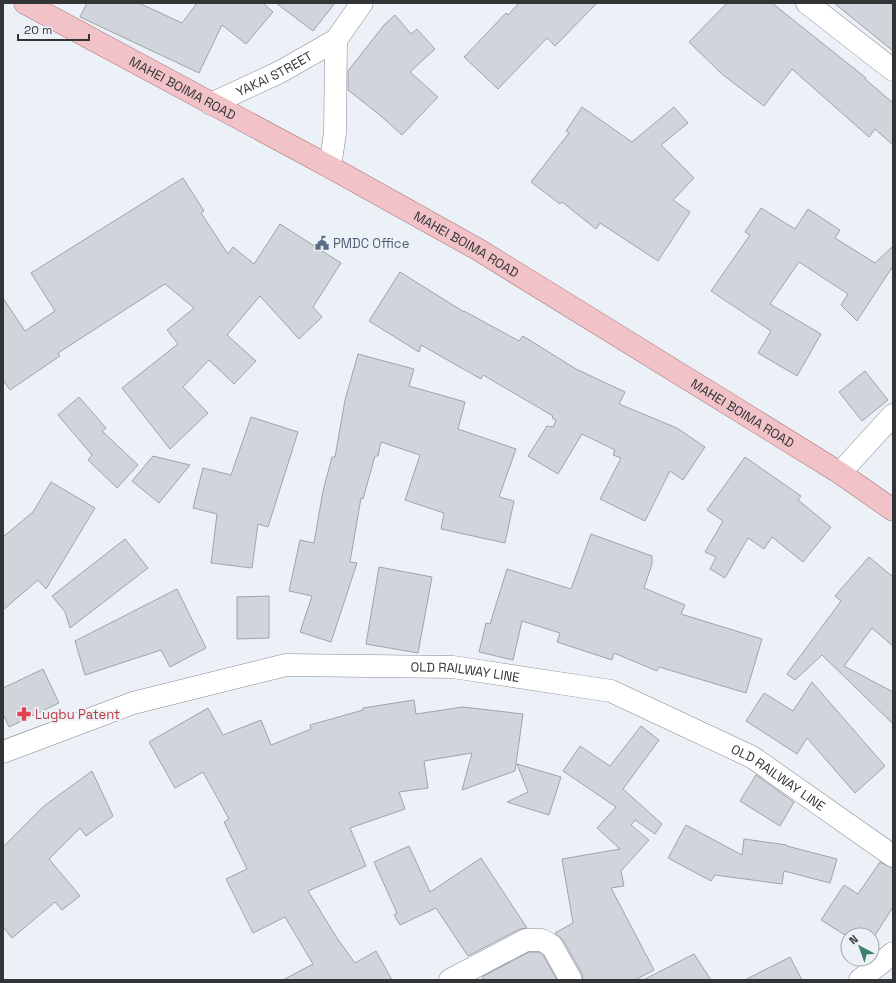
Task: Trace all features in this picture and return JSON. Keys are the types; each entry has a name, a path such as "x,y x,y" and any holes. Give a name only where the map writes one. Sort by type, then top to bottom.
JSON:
{"main road":[{"name":"MAHEI BOIMA ROAD","path":"25,3 330,167 479,250 840,473 893,510"}],"street":[{"name":"YAKAI STREET","path":"211,104 280,72 336,40 362,3"},
{"path":"807,3 893,70"},
{"path":"330,167 335,132 336,40"},
{"path":"840,473 893,415"},
{"name":"OLD RAILWAY LINE","path":"3,752 133,703 286,665 453,667 611,691 752,757 893,856"},
{"path":"450,980 526,940 542,940 552,946 570,980"},
{"path":"860,980 893,953"}],"building":[{"path":"87,3 139,3 182,23 197,3 263,3 273,12 246,44 222,25 199,73 80,17"},
{"path":"276,3 335,3 313,31"},
{"path":"519,3 597,3 555,46 547,38 498,89 464,57 506,13 508,15"},
{"path":"727,3 772,3 866,78 865,79 893,103 893,145 875,129 869,137 792,69 764,106 723,75 689,42"},
{"path":"834,3 893,3 893,51"},
{"path":"395,15 411,34 417,29 435,49 410,72 438,97 402,135 348,90 348,71 384,25"},
{"path":"582,107 632,142 674,107 688,123 661,145 694,178 673,200 690,212 658,261 600,223 596,229 562,202 560,204 531,182 569,133 566,131"},
{"path":"183,178 204,211 201,213 228,254 233,247 254,264 280,224 341,263 313,307 322,317 299,339 260,296 227,335 256,361 234,384 209,360 183,387 208,413 170,449 122,388 178,344 167,330 194,308 165,284 58,353 60,356 10,390 3,380 3,298 25,331 55,311 31,273"},
{"path":"761,208 795,229 808,209 840,230 835,238 875,263 893,246 893,266 857,321 841,305 848,294 799,262 770,304 821,334 797,376 758,353 771,331 711,291 750,235 745,232"},
{"path":"400,272 464,312 519,341 523,336 576,369 625,392 619,404 677,428 705,447 683,480 670,471 645,521 600,499 621,458 613,455 615,450 582,434 558,474 528,456 547,426 553,427 556,420 552,418 553,416 483,375 481,379 421,345 419,352 369,321"},
{"path":"358,354 414,369 409,386 465,402 458,429 516,449 499,497 514,501 505,543 441,529 444,513 405,500 420,455 381,442 378,456 375,456 363,499 361,498 350,562 357,563 331,642 300,632 312,596 289,591 300,540 314,543 323,491 332,457 335,457 345,400"},
{"path":"865,371 888,400 862,421 839,392"},
{"path":"79,397 106,428 102,431 138,465 117,488 88,460 92,455 58,415"},
{"path":"251,417 298,432 268,527 258,524 252,568 211,563 217,514 193,508 203,468 231,475"},
{"path":"153,456 190,465 159,503 132,481"},
{"path":"745,457 801,496 798,500 831,527 803,562 772,537 764,549 748,538 725,578 710,569 716,557 705,552 723,521 707,510"},
{"path":"51,482 95,508 46,589 38,580 3,610 3,537 33,512"},
{"path":"591,534 652,556 652,564 644,588 685,605 681,614 762,639 746,693 659,667 657,671 614,653 612,660 557,642 560,633 522,621 513,660 479,652 486,623 490,624 507,569 571,589"},
{"path":"125,539 148,568 70,628 65,612 52,596"},
{"path":"869,557 893,577 893,646 872,628 844,666 893,692 893,724 822,655 795,680 787,674 841,601 835,596"},
{"path":"379,567 432,577 418,653 366,644"},
{"path":"177,589 206,648 170,667 161,650 85,675 75,641"},
{"path":"269,596 269,638 237,639 237,597"},
{"path":"43,669 59,703 9,727 3,714 3,688"},
{"path":"812,682 885,766 855,793 807,738 797,754 746,721 764,693 793,711"},
{"path":"414,700 416,714 463,707 523,714 515,771 462,790 472,753 424,761 428,788 399,792 405,809 350,828 366,866 308,891 337,938 355,963 376,951 392,980 283,980 313,964 285,917 253,933 226,879 247,869 224,822 229,819 203,772 175,788 149,742 208,708 223,735 261,720 271,745 311,729 310,725 363,710 363,708"},
{"path":"641,726 659,740 623,789 662,824 655,834 635,820 631,825 649,840 621,871 624,886 611,888 654,970 635,980 583,980 582,974 563,940 555,933 573,923 562,859 620,849 597,828 616,807 563,771 580,746 610,766"},
{"path":"517,764 561,777 549,815 507,802 528,792"},
{"path":"92,771 113,816 86,836 80,828 49,859 80,896 62,910 55,902 12,938 3,927 3,847 44,806"},
{"path":"756,775 794,802 780,826 740,801"},
{"path":"686,825 742,855 744,839 787,845 837,859 830,883 784,871 782,884 715,875 711,881 668,858"},
{"path":"409,846 430,892 481,858 527,928 520,929 468,956 436,908 400,925 394,915 397,913 374,862"},
{"path":"880,862 893,868 893,907 880,927 840,927 840,932 821,920 844,885 858,894"},
{"path":"529,952 539,952 543,955 557,980 484,980 482,977"},
{"path":"694,954 711,980 643,980"},
{"path":"790,957 802,980 745,980"}],"place":[{"name":"PMDC Office","path":"322,243"},
{"name":"Lugbu Patent","path":"24,714"}]}
